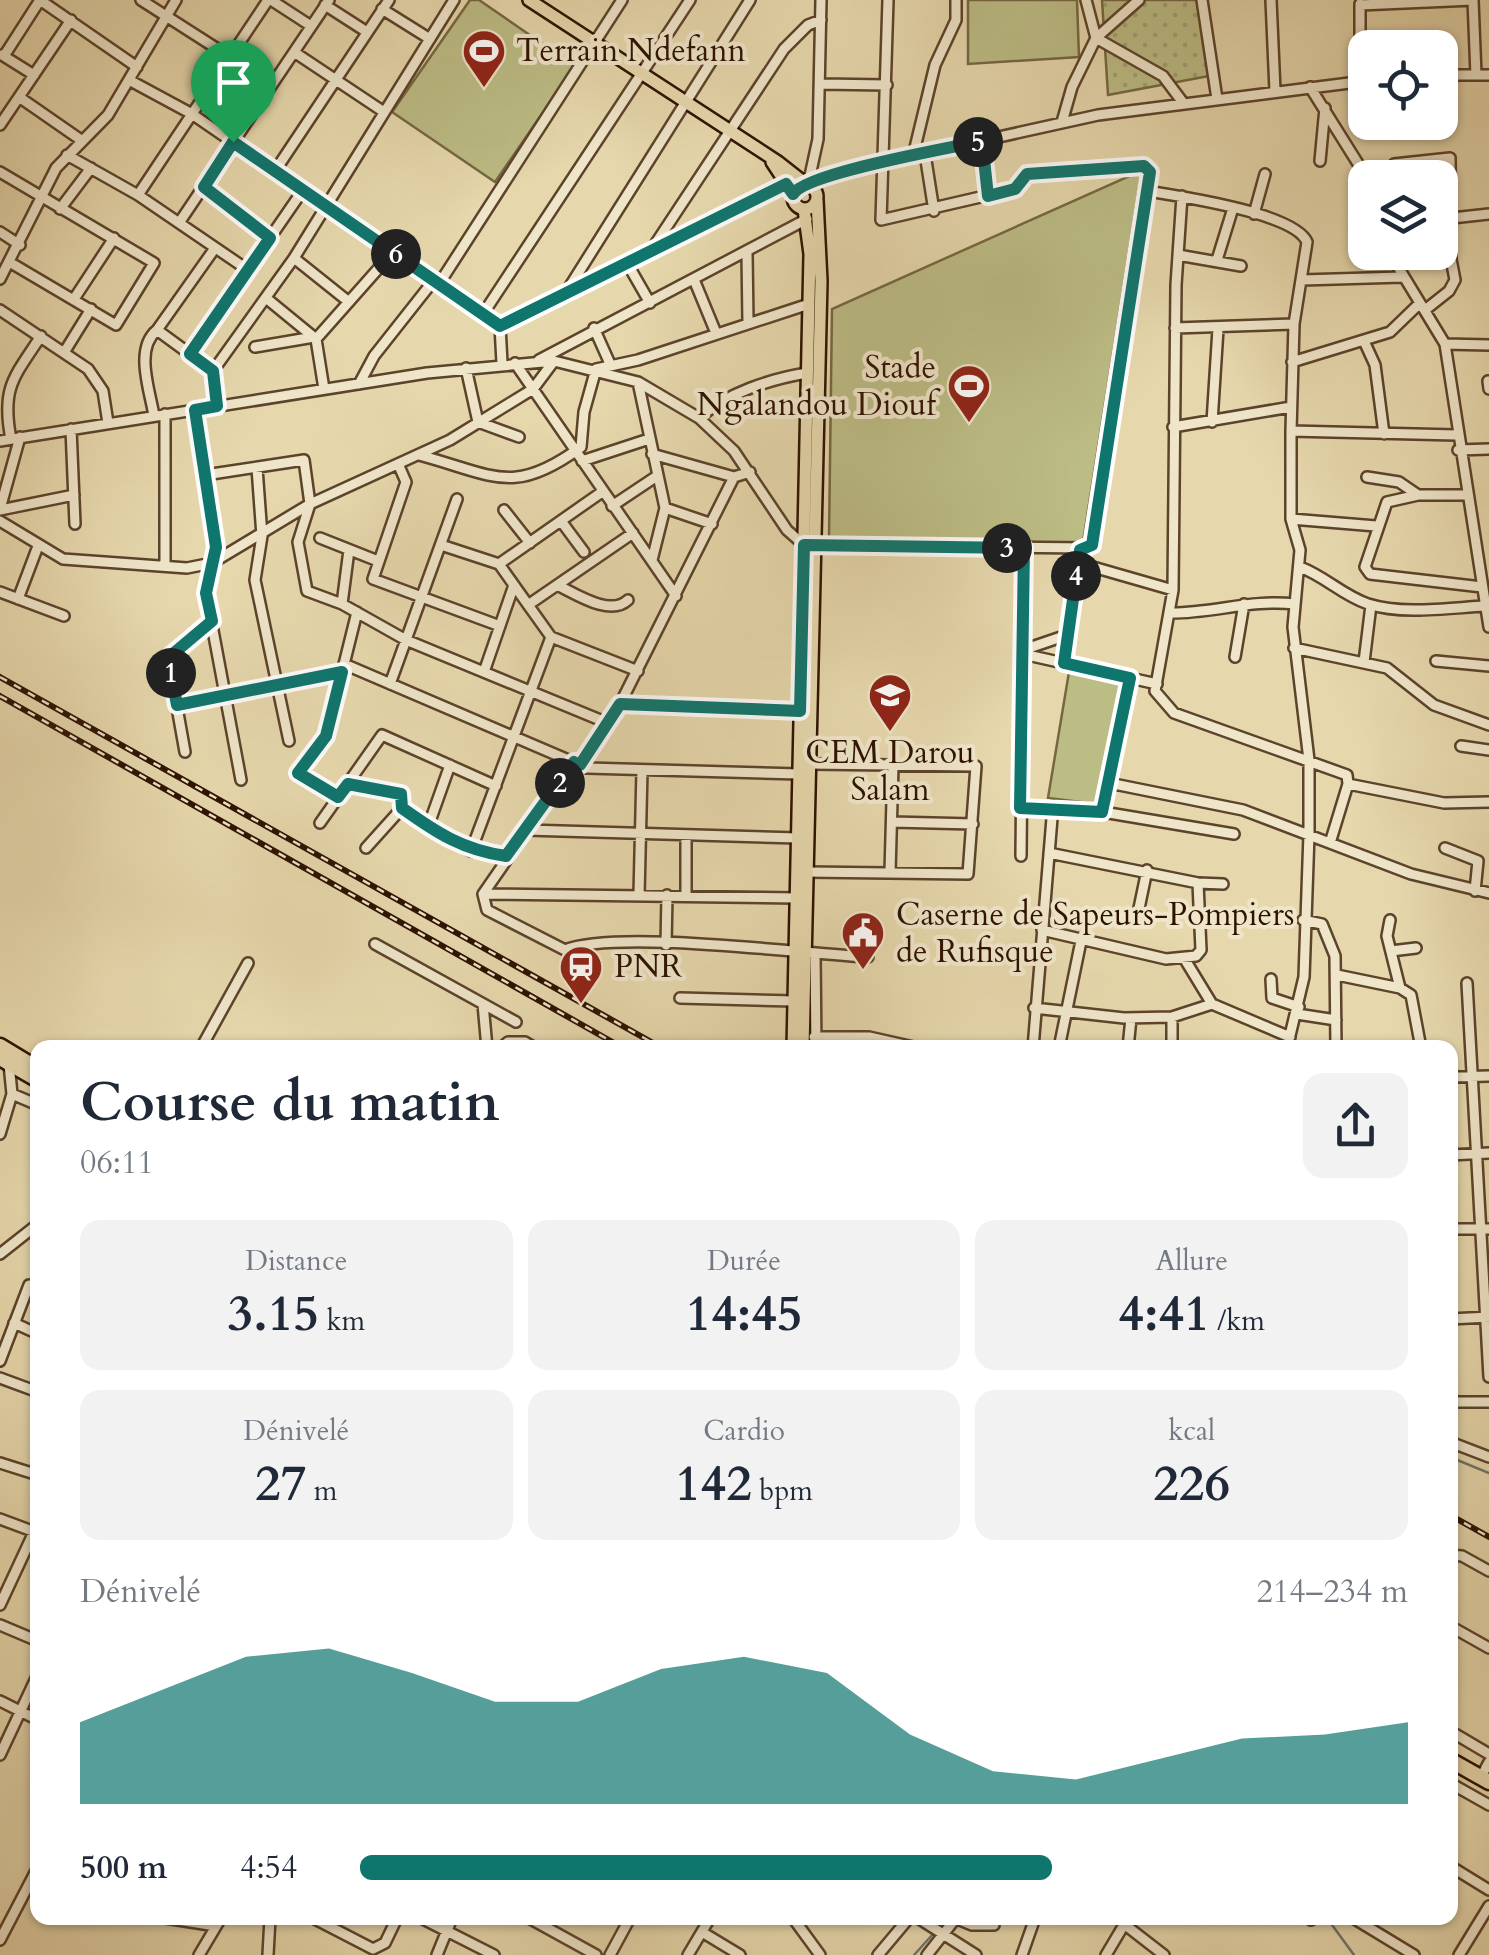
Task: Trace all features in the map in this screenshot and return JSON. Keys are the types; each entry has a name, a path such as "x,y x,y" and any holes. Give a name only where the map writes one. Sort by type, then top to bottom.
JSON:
{"highway":[{"path":"0,1046 30,1063"},
{"path":"4,1060 30,1075"},
{"path":"1458,1764 1485,1780"}],"main road":[{"path":"529,0 766,155 811,189 820,281 800,711 807,872 802,1040"},
{"path":"766,155 790,189 794,202 806,214"},
{"path":"790,189 811,189"},
{"path":"793,1040 794,1000 805,954 797,898 808,545 806,214 811,189"}],"street":[{"path":"34,75 2,55 40,0 137,67"},
{"path":"141,0 230,58"},
{"path":"0,279 67,155 108,115 176,0"},
{"path":"138,195 270,0 311,26"},
{"path":"217,406 213,371 294,258 454,0"},
{"path":"359,384 374,356 437,282 622,0"},
{"path":"483,314 690,0"},
{"path":"566,294 750,0"},
{"path":"811,189 820,84 821,0"},
{"path":"10,439 466,368 554,361 638,382 699,418 750,472 787,530 808,545 1080,550 1092,545 1150,172 1144,166 1027,174 1015,189 934,211 881,220 888,0"},
{"path":"912,156 936,65 956,20 956,0"},
{"path":"1086,0 1096,38 1163,76 1184,104"},
{"path":"1062,122 1072,87 1096,38 1139,0"},
{"path":"1202,0 1216,99"},
{"path":"1271,0 1275,92"},
{"path":"1361,30 1360,3 1473,0 1476,75"},
{"path":"179,223 327,3 367,32"},
{"path":"275,170 386,5 430,39"},
{"path":"2,120 71,20"},
{"path":"650,252 798,33 821,20"},
{"path":"294,52 384,112"},
{"path":"1458,75 1489,75"},
{"path":"129,80 192,114 500,326"},
{"path":"811,189 832,174 1062,122 1348,83"},
{"path":"820,84 887,84"},
{"path":"1310,87 1356,160"},
{"path":"19,97 81,140"},
{"path":"1320,162 1325,108"},
{"path":"982,141 988,196"},
{"path":"925,154 934,211"},
{"path":"67,155 138,195 248,270"},
{"path":"60,209 91,168"},
{"path":"0,172 154,263 116,324 11,263"},
{"path":"1254,214 1265,174"},
{"path":"204,187 270,238"},
{"path":"500,326 790,189"},
{"path":"190,354 303,190"},
{"path":"1146,191 1254,214 1306,237 1294,324 1291,519 1300,568 1294,604 1294,648 1310,760 1309,834 1304,977 1290,1040"},
{"path":"1182,196 1175,328 1172,613 1156,691 1174,713 1347,774 1348,784 1330,842"},
{"path":"1216,260 1233,208"},
{"path":"536,362 594,328 695,282 806,214"},
{"path":"1458,217 1489,214"},
{"path":"0,232 20,245"},
{"path":"74,299 114,238"},
{"path":"165,563 160,415 144,350 147,339 215,248"},
{"path":"255,347 315,338 393,252"},
{"path":"746,253 748,322"},
{"path":"1178,255 1240,266"},
{"path":"294,258 350,302"},
{"path":"627,263 650,302"},
{"path":"1399,270 1445,344 1458,450 1489,623"},
{"path":"1292,362 1390,332 1453,286 1452,270"},
{"path":"1302,280 1402,276"},
{"path":"695,282 716,333"},
{"path":"266,298 315,338 324,390"},
{"path":"596,369 809,304"},
{"path":"65,352 91,309"},
{"path":"0,310 65,352 98,380 108,423"},
{"path":"1175,328 1294,324"},
{"path":"500,326 502,364"},
{"path":"594,328 611,366"},
{"path":"1212,422 1218,329"},
{"path":"157,330 213,371"},
{"path":"41,336 8,387 5,409 10,439 0,510 74,495"},
{"path":"1364,340 1376,372 1384,434"},
{"path":"1445,344 1489,345"},
{"path":"0,521 63,558 165,563 187,568 212,564 310,504 399,466 478,422 533,389 554,361"},
{"path":"514,363 676,596"},
{"path":"466,368 478,422"},
{"path":"419,455 521,480 581,448 584,412 596,369"},
{"path":"699,418 736,395 807,373"},
{"path":"1488,381 1489,389"},
{"path":"638,382 666,508 652,560"},
{"path":"1173,426 1291,407"},
{"path":"195,410 216,547 206,593 241,780"},
{"path":"478,422 520,437"},
{"path":"71,429 76,524"},
{"path":"1291,431 1456,435"},
{"path":"582,462 648,439"},
{"path":"1458,450 1489,449"},
{"path":"652,454 734,477 750,472"},
{"path":"205,476 304,460 310,504 298,542 307,592 342,604 406,640 610,724"},
{"path":"399,466 406,482 372,579 500,626"},
{"path":"257,468 262,536 255,580 289,741"},
{"path":"612,506 657,476"},
{"path":"734,477 610,724 506,856 482,894 486,910 565,950 581,944 666,944 868,957"},
{"path":"1367,477 1400,482 1418,495"},
{"path":"499,564 602,492"},
{"path":"1467,494 1418,495 1388,502 1376,526 1365,567 1370,574 1482,587"},
{"path":"390,684 457,499"},
{"path":"666,508 712,524"},
{"path":"504,510 530,543"},
{"path":"1291,519 1376,526"},
{"path":"561,521 584,552"},
{"path":"528,605 633,533"},
{"path":"320,538 378,562"},
{"path":"441,544 499,564 551,638 638,671"},
{"path":"18,599 38,546"},
{"path":"1021,856 1024,548"},
{"path":"342,604 349,550"},
{"path":"1064,663 1080,550"},
{"path":"1079,562 1173,590"},
{"path":"1300,568 1326,577 1338,590 1371,605 1485,606"},
{"path":"484,672 514,585"},
{"path":"556,585 609,607 621,607 628,600"},
{"path":"0,592 64,616"},
{"path":"1172,613 1213,612 1244,604 1294,604"},
{"path":"1235,657 1244,604"},
{"path":"1364,662 1371,605"},
{"path":"338,797 298,773 326,736 357,612"},
{"path":"185,752 168,658 212,621"},
{"path":"1022,652 1066,635"},
{"path":"471,851 551,638"},
{"path":"1294,648 1391,670 1441,709 1489,725"},
{"path":"1022,652 1157,684"},
{"path":"1436,661 1489,666"},
{"path":"177,705 343,668 390,684 577,764 642,770 976,766 968,874 807,872"},
{"path":"1102,812 1130,678"},
{"path":"620,704 800,711"},
{"path":"320,823 382,735 496,786"},
{"path":"1461,746 1489,750"},
{"path":"428,827 450,765"},
{"path":"890,872 893,765"},
{"path":"639,894 642,770"},
{"path":"1109,782 1243,810 1411,874 1489,893"},
{"path":"348,784 401,794 402,808 366,848"},
{"path":"1348,784 1444,803 1489,802"},
{"path":"1020,808 1053,806 1234,834"},
{"path":"1033,1040 1053,806"},
{"path":"402,808 471,851 506,856"},
{"path":"892,822 972,824"},
{"path":"528,830 798,838"},
{"path":"686,837 686,896"},
{"path":"1445,848 1478,861 1475,891"},
{"path":"1049,853 1198,883 1223,884"},
{"path":"1137,918 1148,870"},
{"path":"1042,930 1166,959 1184,958 1200,950 1198,883"},
{"path":"482,894 797,898"},
{"path":"666,944 667,895"},
{"path":"1303,920 1324,925 1334,950 1336,1040"},
{"path":"1390,920 1390,951 1400,988 1416,1004 1420,1040"},
{"path":"1061,1040 1081,940"},
{"path":"375,944 516,1022"},
{"path":"1390,951 1416,948"},
{"path":"805,954 815,1040"},
{"path":"1184,958 1212,1004 1285,1040"},
{"path":"205,1040 248,963"},
{"path":"1336,976 1400,988"},
{"path":"1271,979 1272,998 1336,1020"},
{"path":"1466,983 1476,1154 1485,1229 1489,1377"},
{"path":"680,998 794,1000"},
{"path":"483,1004 486,1040"},
{"path":"1034,1008 1131,1018 1172,1017 1212,1004"},
{"path":"1172,1017 1172,1040"},
{"path":"1129,1040 1131,1018"},
{"path":"0,1134 12,1094 4,1060"},
{"path":"1458,1077 1489,1076"},
{"path":"12,1094 30,1102"},
{"path":"1458,1155 1489,1153"},
{"path":"1458,1229 1485,1229"},
{"path":"0,1254 30,1230"},
{"path":"0,1361 30,1285"},
{"path":"1458,1319 1487,1317"},
{"path":"14,1323 30,1330"},
{"path":"0,1378 30,1389"},
{"path":"1458,1402 1489,1402"},
{"path":"1458,1445 1489,1457"},
{"path":"0,1463 30,1472"},
{"path":"0,1519 30,1530"},
{"path":"0,1604 30,1544"},
{"path":"1458,1556 1489,1572"},
{"path":"0,1624 30,1637"},
{"path":"1458,1631 1489,1648"},
{"path":"0,1755 30,1690"},
{"path":"0,1701 30,1716"},
{"path":"1458,1736 1489,1754"},
{"path":"1458,1757 1469,1742"},
{"path":"1485,1780 1489,1762"},
{"path":"1458,1788 1489,1805"},
{"path":"1458,1871 1489,1890"},
{"path":"0,1940 30,1892"},
{"path":"1460,1955 1489,1906"},
{"path":"198,1955 216,1925"},
{"path":"268,1955 270,1925"},
{"path":"327,1925 374,1949 385,1943 394,1925"},
{"path":"435,1925 494,1955"},
{"path":"437,1955 449,1925"},
{"path":"542,1925 596,1955"},
{"path":"610,1955 625,1925"},
{"path":"688,1955 706,1925"},
{"path":"798,1925 820,1955"},
{"path":"878,1955 903,1925"},
{"path":"929,1925 976,1955"},
{"path":"928,1955 949,1925"},
{"path":"972,1925 994,1925"},
{"path":"1022,1955 1033,1925"},
{"path":"1106,1955 1124,1925"},
{"path":"1130,1925 1164,1955"},
{"path":"1364,1925 1414,1955"},
{"path":"702,1932 740,1955"}],"green space":[{"name":"Terrain Ndefann","path":"470,0 479,0 575,66 495,182 392,112"},
{"path":"968,0 1077,0 1079,57 968,64"},
{"path":"1102,0 1200,0 1209,76 1108,95"},
{"name":"Stade Ngalandou Diouf","path":"1145,169 1088,544 829,538 832,309"},
{"path":"1070,666 1130,679 1105,805 1048,798"}],"waterway":[{"path":"1253,1017 1288,1030"},
{"path":"1458,1460 1489,1473"},
{"path":"1332,1925 1354,1955"},
{"path":"914,1955 933,1934"}],"railway":[{"path":"0,677 648,1040"},
{"path":"0,696 609,1040"},
{"path":"1458,1520 1489,1537"}],"place":[{"name":"Terrain Ndefann","path":"484,89"},
{"name":"Stade Ngalandou Diouf","path":"969,424"},
{"name":"CEM Darou Salam","path":"890,733"},
{"name":"Caserne de Sapeurs-Pompiers de Rufisque","path":"863,971"},
{"name":"PNR","path":"581,1005"}],"route":[{"path":"982,141 988,196 1015,189 1020,177 1027,174 1148,168 1092,545 1080,550 1064,663 1130,678 1102,812 1053,806 1020,808 1024,548 804,545 800,711 620,704 580,765 574,762 506,856 471,851 448,840 402,808 401,794 348,784 338,797 298,773 326,736 342,672 177,705 168,658 212,621 206,593 216,547 195,410 217,406 213,371 190,354 270,238 204,187 233,142 500,326 786,184 793,194 801,185 832,174 982,141"}]}
